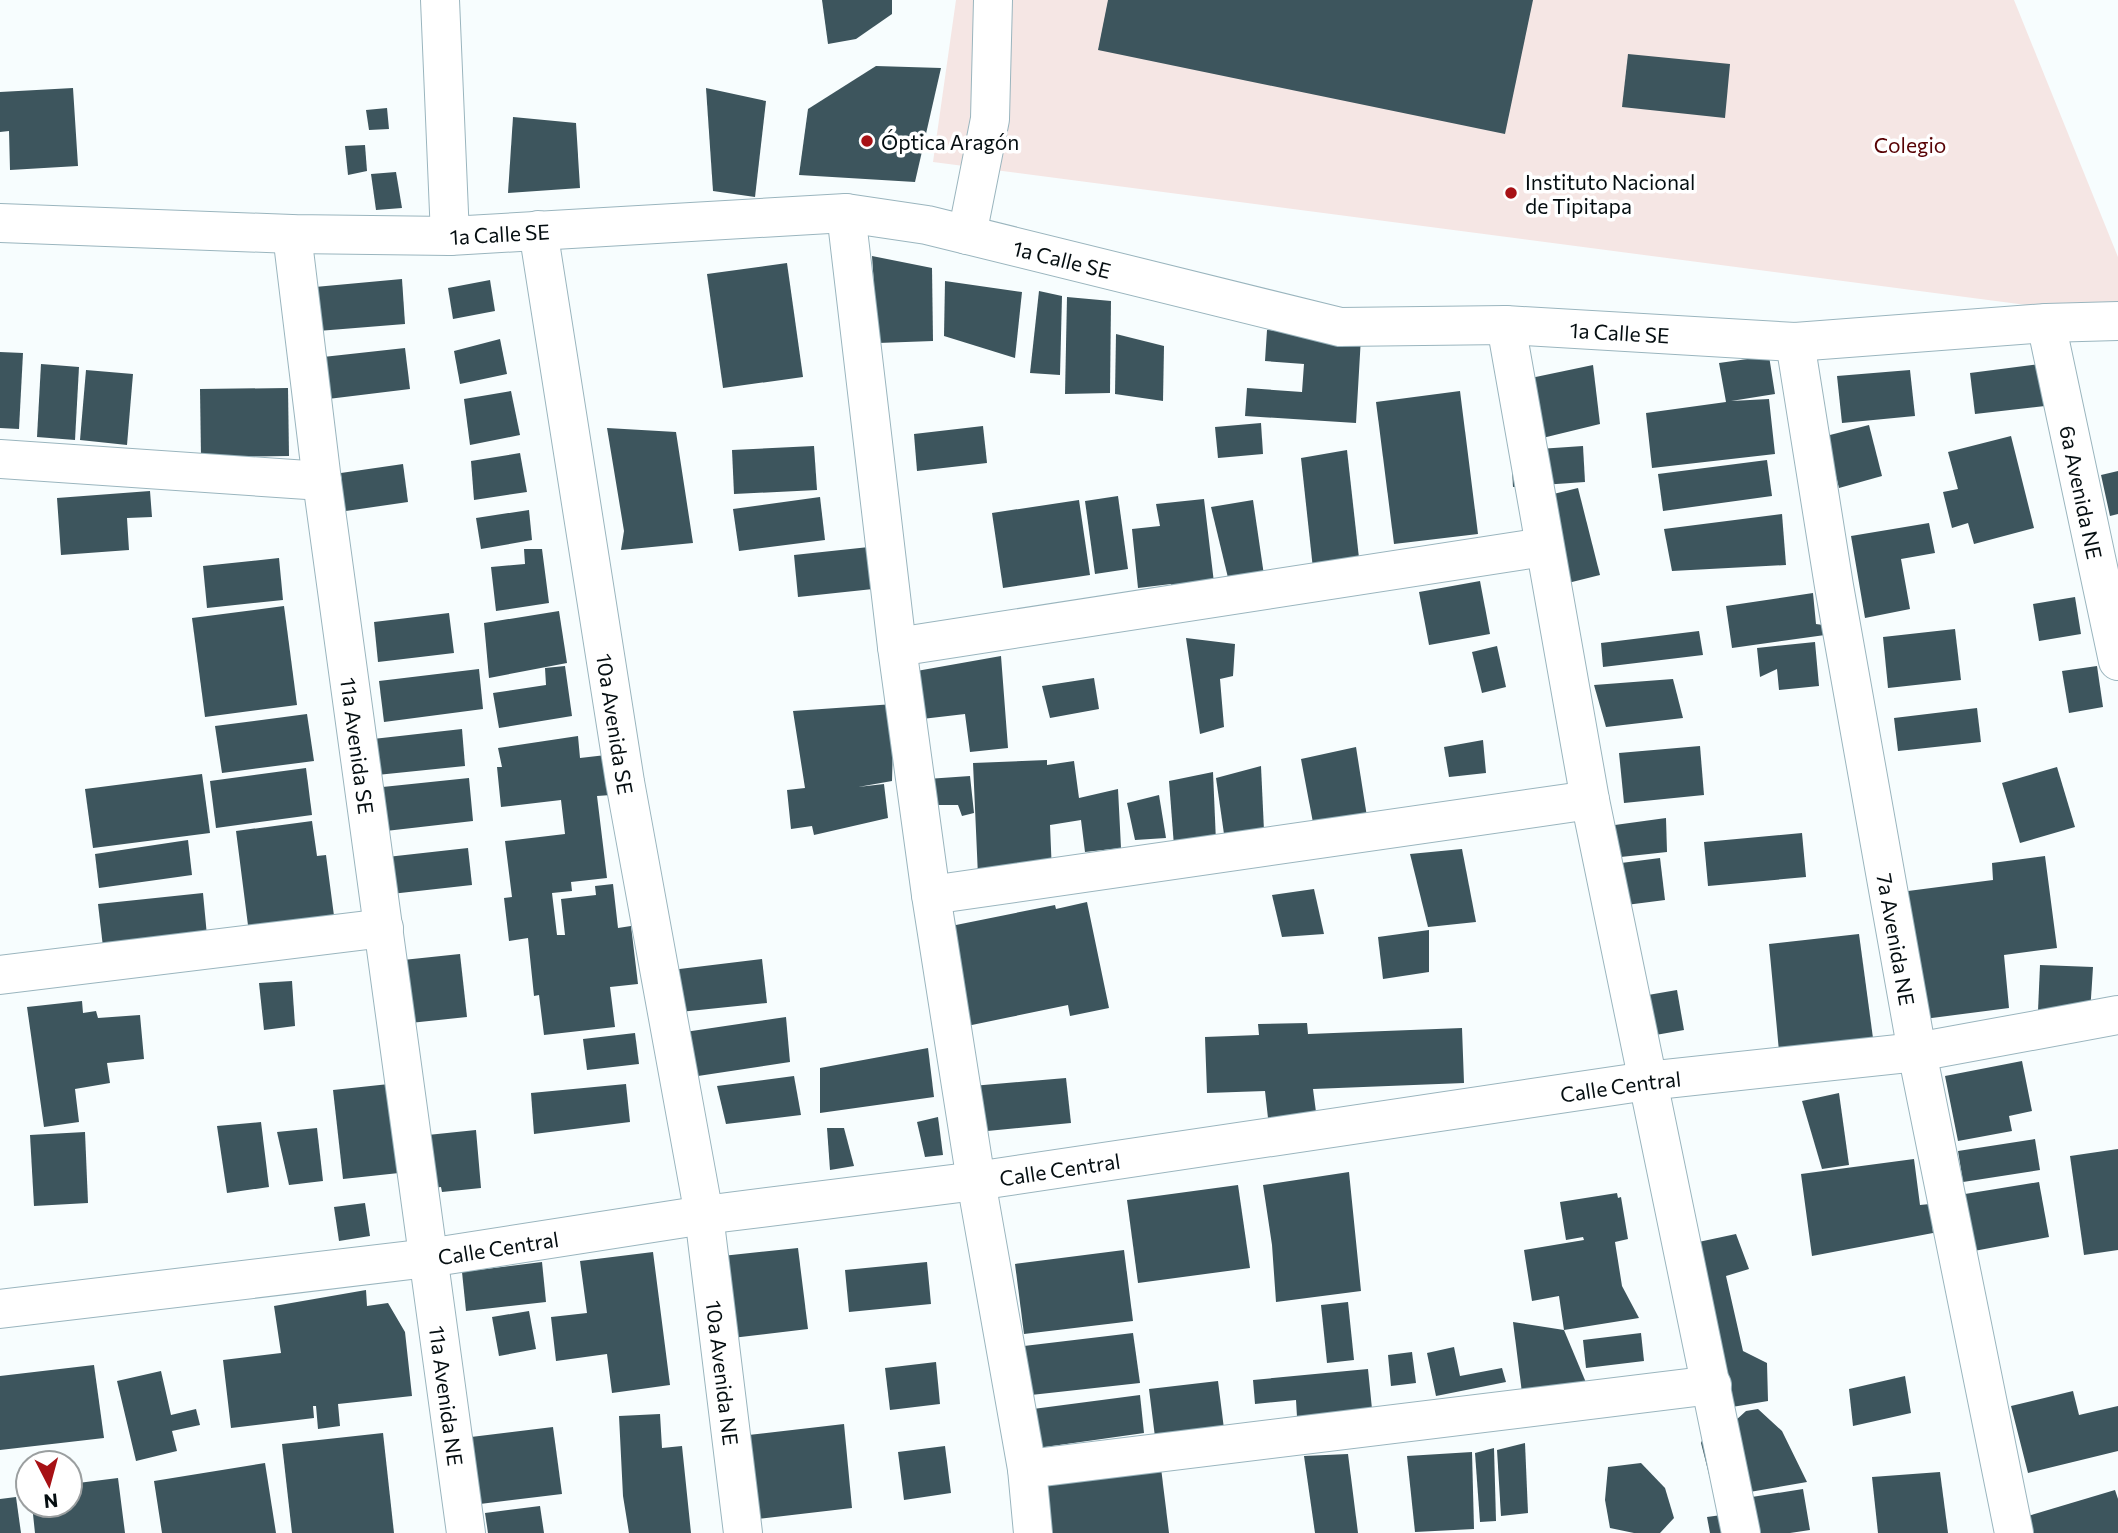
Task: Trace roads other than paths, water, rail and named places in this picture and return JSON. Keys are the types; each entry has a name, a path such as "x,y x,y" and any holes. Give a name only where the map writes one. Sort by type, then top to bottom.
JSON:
{"street":[{"path":"440,0 450,236"},
{"path":"967,235 990,119 993,0"},
{"path":"846,213 897,647 931,895 976,1181 1027,1469 1033,1533"},
{"name":"1a Calle SE","path":"0,223 292,234 450,236 846,213 927,225 1340,327 1506,325 1795,342 2046,323 2118,321"},
{"name":"10a Avenida SE","path":"538,230 625,782 704,1215"},
{"name":"11a Avenida SE","path":"292,234 322,481 428,1258"},
{"name":"6a Avenida NE","path":"2046,323 2118,661"},
{"path":"1506,325 1590,800 1741,1533"},
{"name":"7a Avenida NE","path":"1795,342 1834,586 1917,1052 2014,1533"},
{"path":"0,459 322,481"},
{"path":"897,647 1544,548"},
{"path":"931,895 1590,800"},
{"path":"0,975 384,928"},
{"name":"Calle Central","path":"0,1309 428,1258 704,1215 976,1181 1647,1081 1917,1052 2118,1015"},
{"name":"10a Avenida NE","path":"704,1215 743,1533"},
{"name":"11a Avenida NE","path":"428,1258 466,1533"},
{"path":"1027,1469 1712,1385"}],"place":[{"name":"Óptica Aragón","path":"867,141"},
{"name":"Instituto Nacional de Tipitapa","path":"1511,193"}],"park label":[{"name":"Colegio","path":"1910,144"}]}
